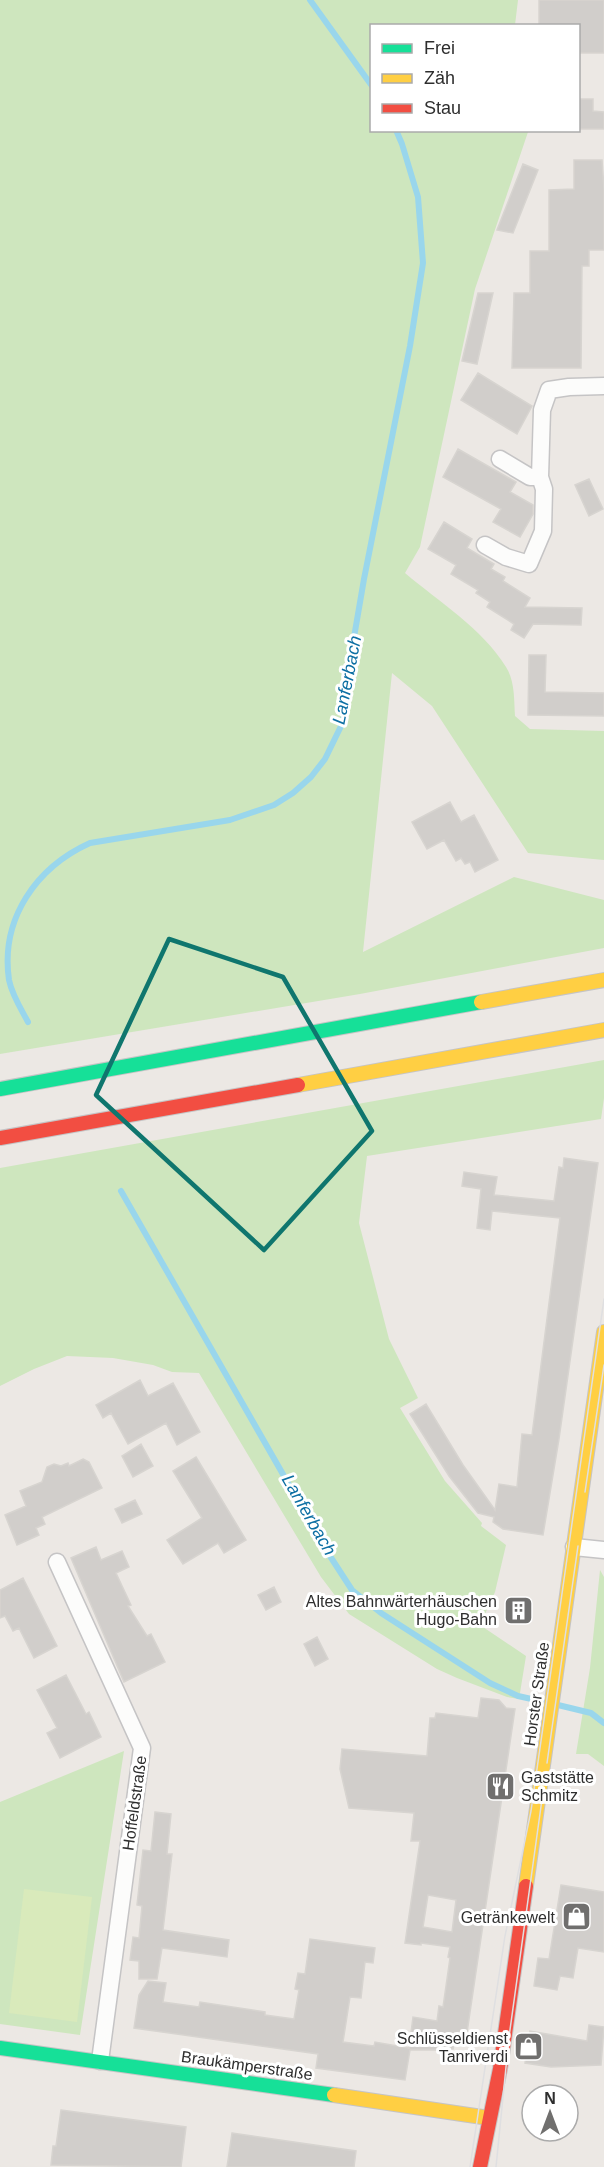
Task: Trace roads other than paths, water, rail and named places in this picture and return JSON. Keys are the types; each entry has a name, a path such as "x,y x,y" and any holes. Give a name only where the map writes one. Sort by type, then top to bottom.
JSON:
{"main road":[{"path":"0,1089 604,980"},
{"path":"0,1138 604,1030"},
{"name":"Horster Straße","path":"480,2167 500,2069 546,1736 601,1375 604,1332"},
{"name":"Braukämperstraße","path":"0,2048 489,2118"}],"street":[{"path":"484,545 506,557 529,564 543,531 544,489 540,477 542,410 549,390 604,386"},
{"path":"500,459 530,477 540,477"},
{"path":"574,1547 604,1550"},
{"name":"Hoffeldstraße","path":"57,1562 142,1749 100,2061"}],"waterway":[{"name":"Lanferbach","path":"310,0 370,83"},
{"name":"Lanferbach","path":"28,1022 14,996 9,980 10,936 26,897 54,866 71,853 90,843 230,820 274,805 293,793 311,777 325,759 343,722 364,579 410,346 423,263 418,197 397,132"},
{"name":"Lanferbach","path":"121,1191 328,1553 352,1590 381,1613 490,1683 518,1696 545,1702"},
{"name":"Lanferbach","path":"558,1705 591,1713 604,1723"}],"tram line":[{"path":"470,2167 505,1936 531,1811 604,1299"},
{"path":"585,1492 604,1365"},
{"path":"547,1763 578,1546"},
{"path":"496,2167 509,2037 543,1792"}],"place":[{"name":"Altes Bahnwärterhäuschen Hugo-Bahn","path":"518,1610"},
{"name":"Gaststätte Schmitz","path":"500,1786"},
{"name":"Getränkewelt","path":"576,1917"},
{"name":"Schlüsseldienst Tanriverdi","path":"529,2047"}]}
